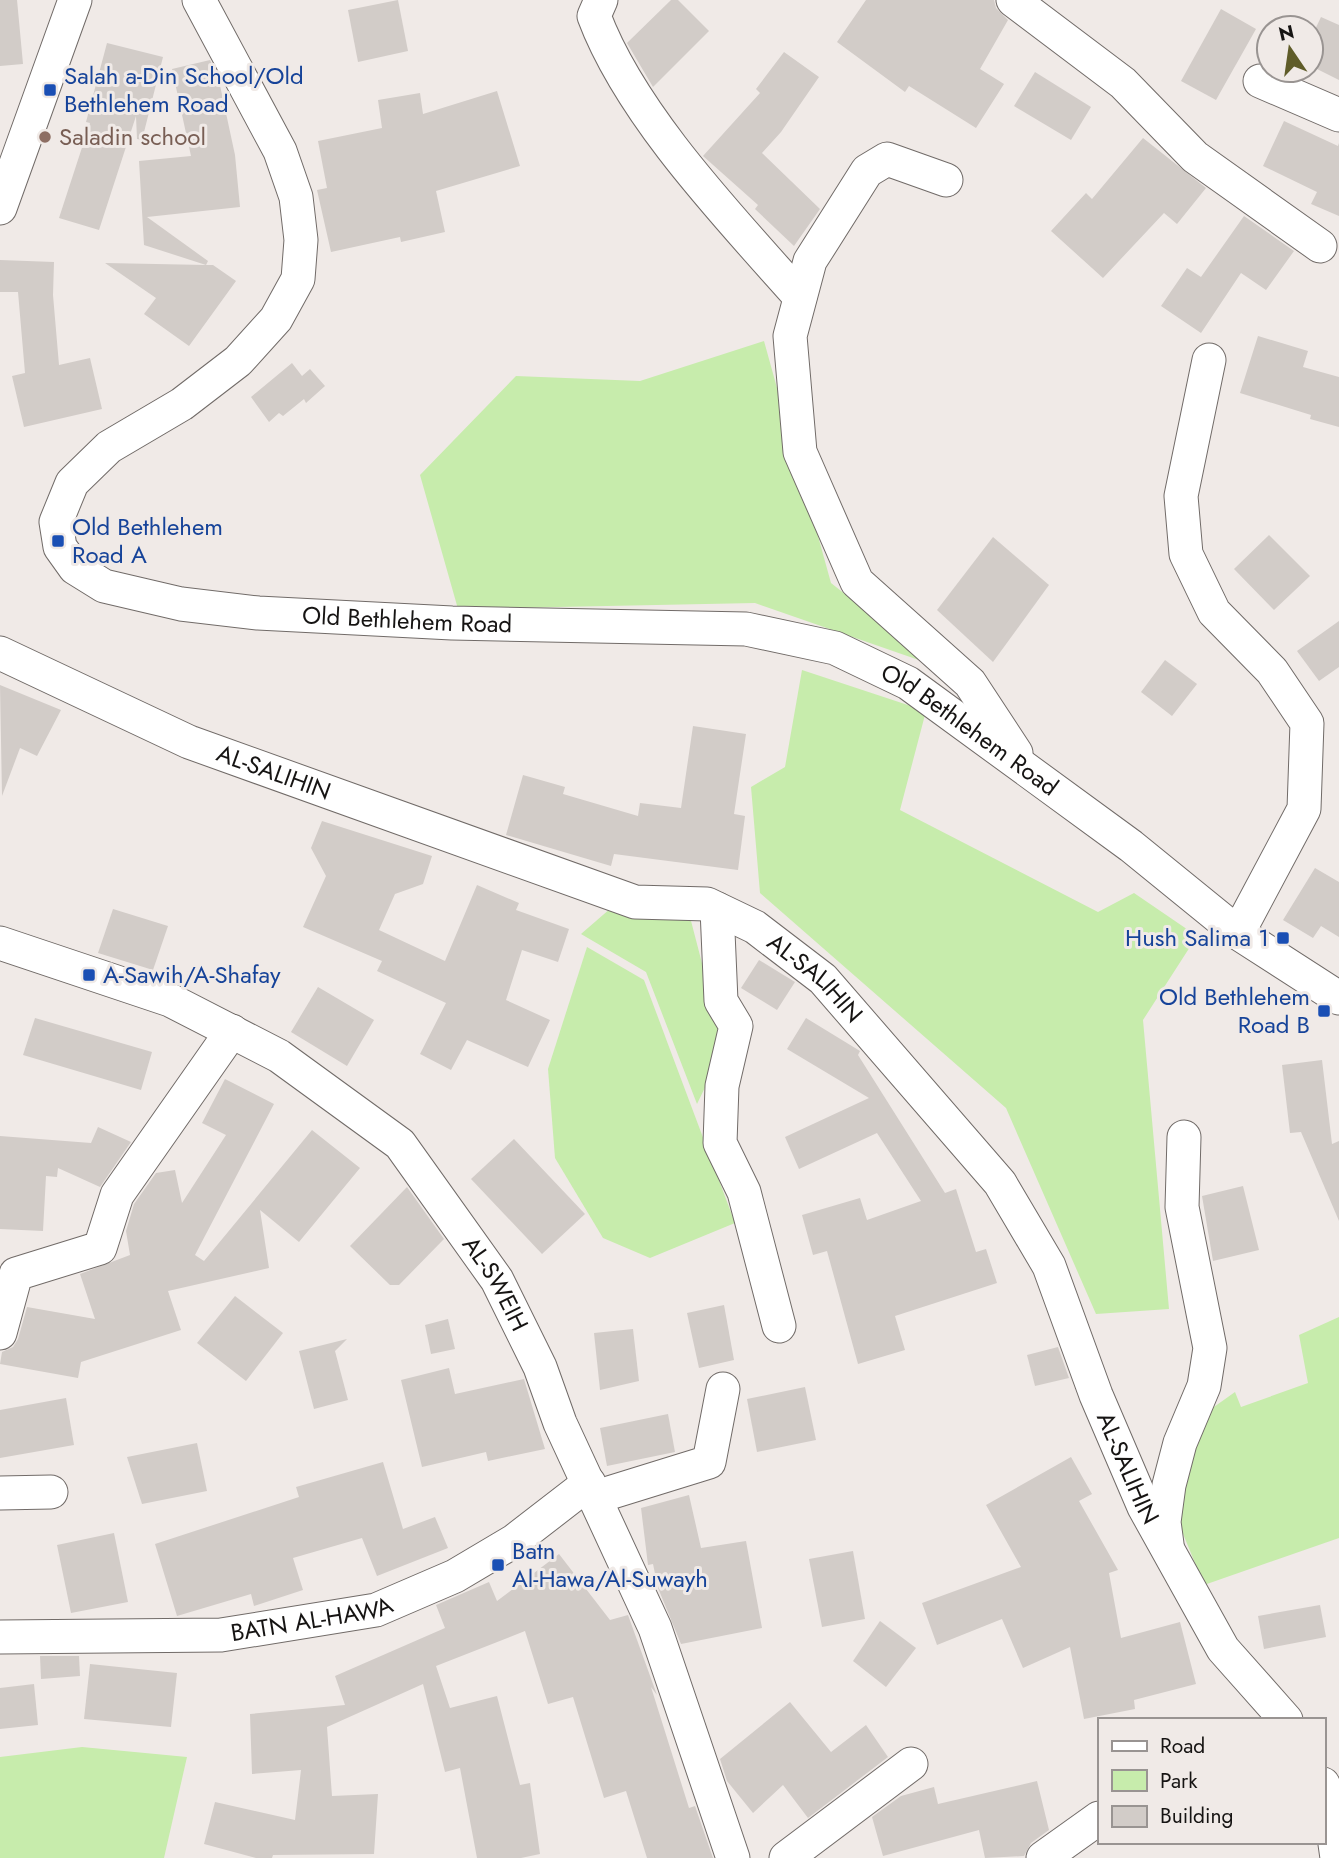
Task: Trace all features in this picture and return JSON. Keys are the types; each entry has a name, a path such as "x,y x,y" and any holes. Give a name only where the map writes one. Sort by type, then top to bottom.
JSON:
{"street":[{"path":"0,208 75,0"},
{"name":"Old Bethlehem Road","path":"199,0 280,151 296,197 300,240 298,279 276,319 238,361 183,404 109,447 72,483 56,522 60,547 75,568 104,586 181,604 258,613 452,623 746,629 835,648 908,683 1131,846 1238,933 1339,998"},
{"path":"601,0 594,16 602,38 638,102 732,221 800,297"},
{"path":"1013,0 1123,83 1195,157 1320,246"},
{"path":"1267,84 1339,115"},
{"path":"946,180 887,159 867,171 810,261 790,336 800,452 857,582 970,683 1028,771"},
{"path":"1209,360 1181,496 1186,554 1214,612 1272,671 1307,723 1304,809 1238,933"},
{"name":"AL-SALIHIN","path":"0,653 188,742 635,902 707,904 754,927 823,979 1000,1183 1049,1266 1101,1408 1144,1507 1223,1648 1284,1718"},
{"path":"717,909 721,1001 736,1026 722,1086 719,1143 744,1192 779,1326"},
{"name":"AL-SWEIH","path":"0,943 170,1000 232,1031 279,1056 400,1144 497,1280 540,1367 560,1423 655,1628 733,1858"},
{"path":"0,1333 16,1274 100,1248 117,1195 232,1031"},
{"path":"1168,1550 1164,1522 1169,1485 1180,1443 1204,1386 1210,1348 1182,1207 1184,1137"},
{"path":"592,1490 709,1462 723,1389"},
{"name":"BATN AL-HAWA","path":"0,1637 222,1635 376,1610 455,1576 592,1490"},
{"path":"0,1493 51,1492"},
{"path":"786,1858 911,1764"},
{"path":"1325,1788 1337,1858"},
{"path":"1043,1858 1098,1819"}],"green space":[{"path":"764,341 831,583 936,666 755,603 458,609 420,475 516,376 640,381"},
{"path":"802,670 926,711 900,810 1098,912 1134,893 1197,936 1143,1020 1169,1309 1096,1314 1006,1108 760,893 751,787 785,767"},
{"path":"611,908 690,917 724,1048 697,1104 646,972 581,934"},
{"path":"587,947 644,980 735,1223 650,1258 603,1238 555,1158 548,1069"},
{"path":"1339,1317 1339,1538 1204,1585 1179,1524 1197,1419 1235,1392 1241,1407 1308,1383 1299,1335"},
{"path":"82,1747 187,1757 164,1858 0,1858 0,1757"}],"building":[{"path":"0,0 17,0 23,64 0,66"},
{"path":"398,0 408,51 358,62 348,10"},
{"path":"671,0 678,0 709,31 653,87 627,43"},
{"path":"866,0 994,0 996,8 1008,20 980,69 1004,84 976,128 909,86 905,92 837,42"},
{"path":"1221,9 1255,28 1216,100 1181,81"},
{"path":"1325,19 1339,25 1339,80 1325,73"},
{"path":"107,43 163,57 142,140 137,139 136,116 99,230 59,218 90,123 86,122"},
{"path":"784,52 819,77 781,132 762,153 820,209 794,246 755,209 758,205 703,156 760,93 756,89"},
{"path":"210,60 218,76 235,155 240,207 147,217 208,261 206,265 144,245 139,161 191,156 172,69"},
{"path":"1035,72 1091,107 1071,140 1014,106"},
{"path":"497,91 520,166 436,191 445,232 401,242 400,237 331,252 317,190 327,188 318,141 382,128 378,100 420,93 423,114"},
{"path":"1284,121 1338,146 1339,143 1339,216 1311,204 1317,192 1263,166"},
{"path":"1143,138 1206,188 1177,224 1164,213 1103,278 1051,231 1086,193 1092,199"},
{"path":"1244,216 1294,251 1266,290 1241,273 1201,333 1161,306 1187,268 1201,277"},
{"path":"0,260 54,262 53,295 59,365 90,358 102,409 24,427 12,376 25,373 18,292 0,292"},
{"path":"105,263 213,265 236,281 189,346 144,314 156,298"},
{"path":"1258,336 1308,351 1303,367 1339,377 1339,427 1310,419 1311,415 1240,393"},
{"path":"292,363 302,376 310,369 325,386 306,403 304,399 283,416 279,413 269,422 251,397"},
{"path":"1269,535 1310,576 1274,610 1234,569"},
{"path":"993,537 1049,585 993,662 937,610"},
{"path":"1339,621 1339,667 1319,681 1297,651"},
{"path":"1165,660 1197,684 1172,716 1141,692"},
{"path":"0,685 61,710 37,756 20,748 2,796"},
{"path":"693,726 746,734 734,814 745,816 738,870 614,854 611,866 506,835 523,775 565,787 563,794 638,816 640,803 681,808"},
{"path":"322,821 432,856 423,884 395,894 379,930 445,961 477,885 519,903 516,910 569,929 558,962 522,950 506,1000 550,1020 528,1067 467,1040 451,1070 420,1054 446,1003 377,971 382,961 303,927 326,876 311,848"},
{"path":"1315,868 1339,882 1339,937 1321,926 1313,938 1283,920"},
{"path":"113,909 168,926 153,970 98,953"},
{"path":"759,960 795,982 777,1010 741,988"},
{"path":"318,987 374,1020 347,1066 291,1032"},
{"path":"35,1018 152,1052 141,1090 23,1055"},
{"path":"806,1018 860,1051 858,1055 945,1193 956,1189 976,1252 986,1249 997,1283 895,1316 905,1350 858,1364 827,1251 813,1255 802,1215 860,1198 867,1220 921,1201 877,1133 799,1169 785,1137 869,1098 787,1049"},
{"path":"1322,1060 1332,1144 1339,1141 1339,1221 1301,1132 1290,1133 1282,1065"},
{"path":"225,1079 274,1104 195,1255 204,1261 312,1130 360,1168 299,1242 260,1210 269,1268 168,1291 181,1330 81,1362 78,1378 0,1364 2,1352 13,1347 18,1339 27,1307 95,1319 80,1274 130,1255 126,1231 134,1204 156,1173 175,1170 182,1203 226,1135 202,1123"},
{"path":"98,1127 131,1142 100,1187 58,1168 57,1177 46,1176 43,1231 0,1229 0,1136 91,1143"},
{"path":"514,1139 585,1214 542,1254 471,1179"},
{"path":"1243,1186 1259,1250 1213,1261 1202,1196"},
{"path":"407,1187 444,1239 399,1285 390,1285 350,1246"},
{"path":"235,1296 283,1333 246,1381 197,1343"},
{"path":"724,1305 734,1360 699,1368 687,1313"},
{"path":"448,1319 455,1349 431,1354 425,1325"},
{"path":"633,1329 639,1381 600,1390 594,1333"},
{"path":"347,1339 335,1351 348,1400 314,1409 299,1351"},
{"path":"1058,1347 1069,1378 1035,1386 1027,1355"},
{"path":"449,1368 455,1394 524,1379 545,1449 488,1461 486,1452 422,1467 401,1380"},
{"path":"805,1387 816,1440 757,1452 747,1399"},
{"path":"66,1398 74,1445 0,1458 0,1410"},
{"path":"668,1414 675,1452 607,1466 600,1428"},
{"path":"197,1443 207,1491 142,1504 127,1457"},
{"path":"1071,1457 1092,1494 1079,1501 1118,1570 1109,1573 1121,1638 1180,1622 1196,1684 1134,1700 1135,1709 1084,1719 1070,1647 1023,1668 1002,1619 937,1645 922,1603 1021,1567 986,1505"},
{"path":"383,1462 403,1529 435,1517 448,1548 377,1576 362,1538 293,1558 303,1590 254,1606 251,1594 177,1616 155,1544 299,1497 296,1487"},
{"path":"689,1495 701,1548 746,1541 762,1628 681,1644 658,1588 653,1564 648,1565 641,1508"},
{"path":"114,1533 128,1602 71,1613 57,1545"},
{"path":"853,1551 865,1619 822,1627 809,1559"},
{"path":"559,1554 610,1620 628,1615 657,1695 651,1687 689,1808 695,1806 713,1858 647,1858 626,1791 604,1798 573,1697 548,1704 525,1631 436,1666 450,1708 497,1696 520,1785 530,1783 540,1854 521,1858 477,1858 460,1768 445,1772 423,1684 327,1727 332,1796 378,1794 374,1854 273,1855 272,1858 256,1858 204,1844 215,1802 295,1820 301,1770 252,1774 250,1714 345,1705 335,1676 445,1628 436,1605 489,1582 497,1601"},
{"path":"1320,1605 1326,1637 1264,1649 1258,1616"},
{"path":"880,1621 916,1648 886,1687 853,1661"},
{"path":"40,1656 79,1656 80,1676 41,1679"},
{"path":"90,1664 177,1673 171,1727 84,1719"},
{"path":"34,1684 38,1725 0,1729 0,1688"},
{"path":"790,1702 831,1752 866,1725 888,1757 808,1818 783,1785 753,1813 727,1781 720,1759"},
{"path":"1037,1781 1049,1830 1031,1843 1024,1856 985,1858 979,1830 883,1856 872,1817 901,1796 934,1787 938,1804"}],"place":[{"name":"Salah a-Din School/Old Bethlehem Road","path":"50,90"},
{"name":"Saladin school","path":"45,137"},
{"name":"Old Bethlehem Road A","path":"58,541"},
{"name":"Hush Salima 1","path":"1283,938"},
{"name":"A-Sawih/A-Shafay","path":"89,975"},
{"name":"Old Bethlehem Road B","path":"1324,1011"},
{"name":"Batn Al-Hawa/Al-Suwayh","path":"498,1565"}]}
